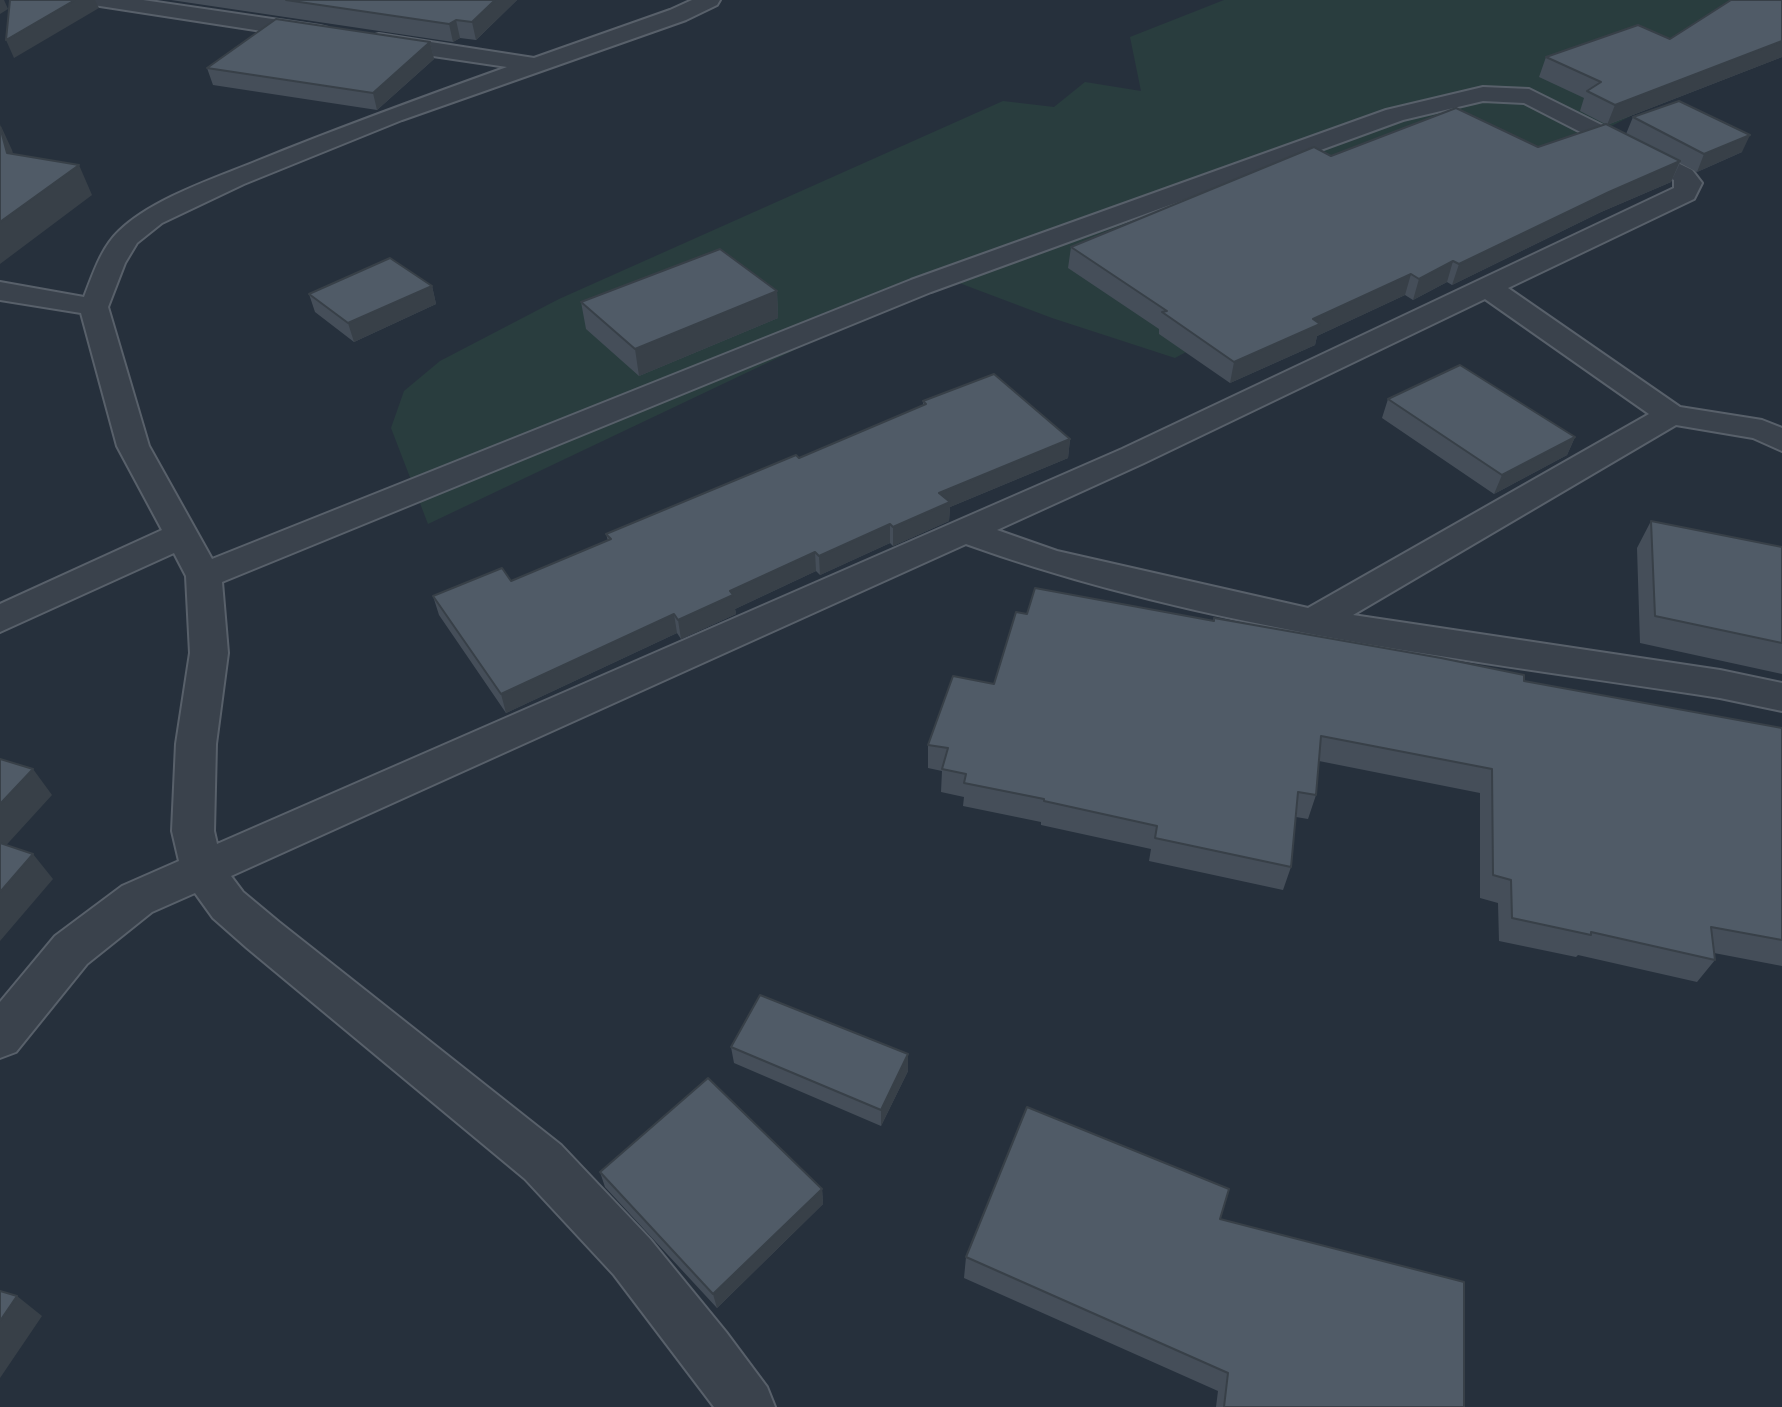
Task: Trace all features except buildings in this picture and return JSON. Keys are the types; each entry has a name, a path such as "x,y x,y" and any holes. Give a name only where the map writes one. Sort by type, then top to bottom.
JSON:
{"street":[{"path":"100,0 537,65"},
{"path":"709,0 678,15 393,115 235,179 153,217 127,238 111,263 94,307 133,446 204,576 209,653 195,744 194,831 203,871 228,905 543,1162 632,1258 707,1351 747,1407"},
{"path":"0,1037 71,950 136,899 1133,456 1685,193 1688,179 1530,96 1483,94 1395,115 920,286 204,576"},
{"path":"1487,288 1671,415 1762,430 1782,440"},
{"path":"0,291 94,307"},
{"path":"1313,622 1671,415"},
{"path":"964,531 1049,561 1313,622 1720,684 1782,697"},
{"path":"0,620 182,536"}],"green space":[{"path":"1224,0 1782,0 1777,40 1423,224 1175,358 1052,318 946,278 428,524 391,428 404,391 440,361 559,299 1003,101 1054,107 1085,82 1141,91 1130,37"}]}
